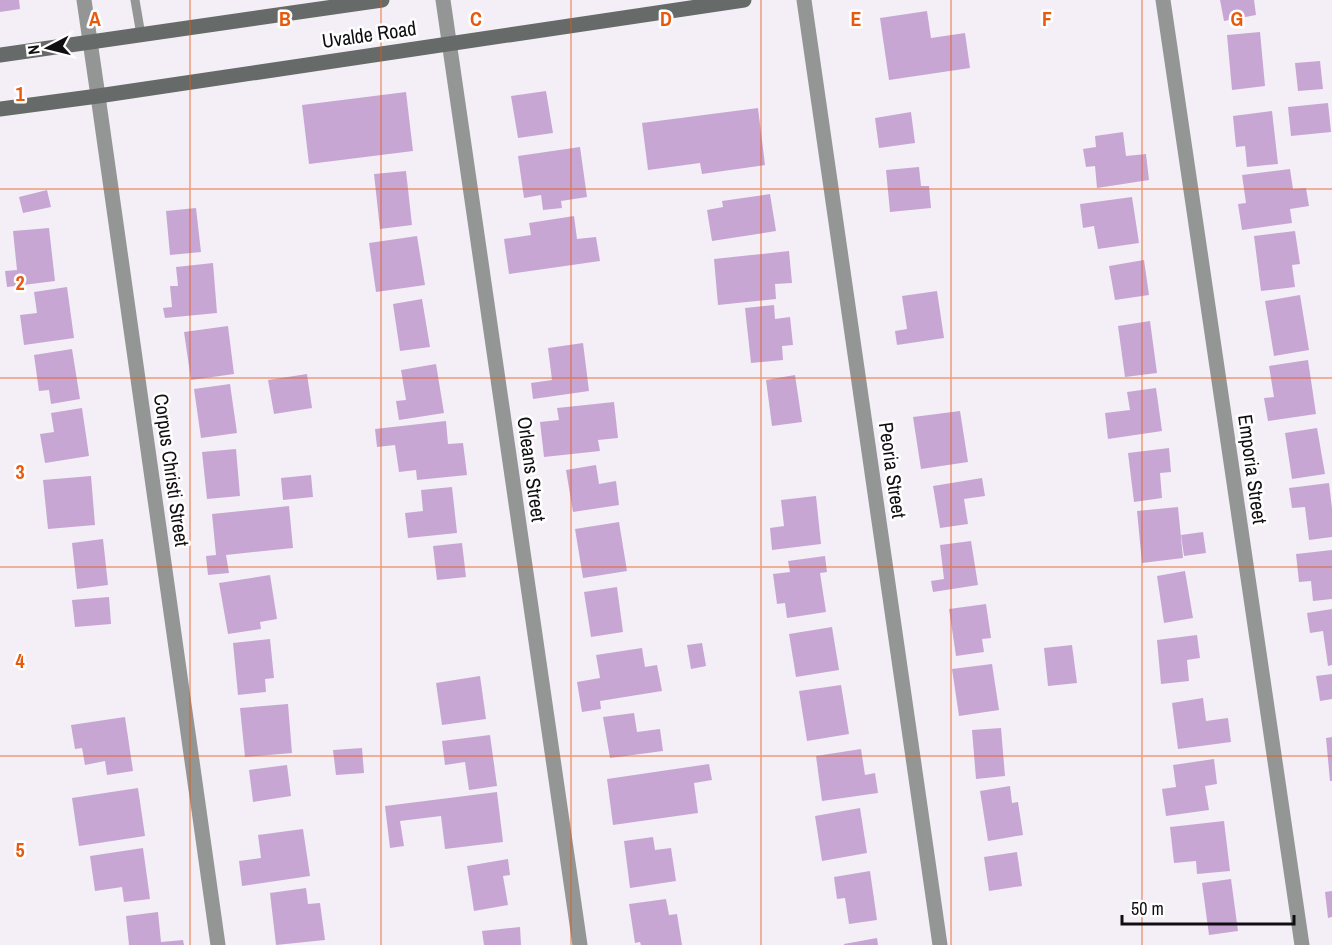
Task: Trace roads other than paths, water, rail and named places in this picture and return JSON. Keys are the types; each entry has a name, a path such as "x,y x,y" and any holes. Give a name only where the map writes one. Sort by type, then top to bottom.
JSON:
{"main road":[{"name":"Uvalde Road","path":"0,55 382,0"},
{"name":"Uvalde Road","path":"0,109 744,0"}],"street":[{"name":"Corpus Christi Street","path":"84,0 218,945"},
{"name":"Orleans Street","path":"443,0 580,945"},
{"name":"Peoria Street","path":"804,0 940,945"},
{"name":"Emporia Street","path":"1163,0 1302,945"}],"lane":[{"path":"135,0 141,35"}]}
